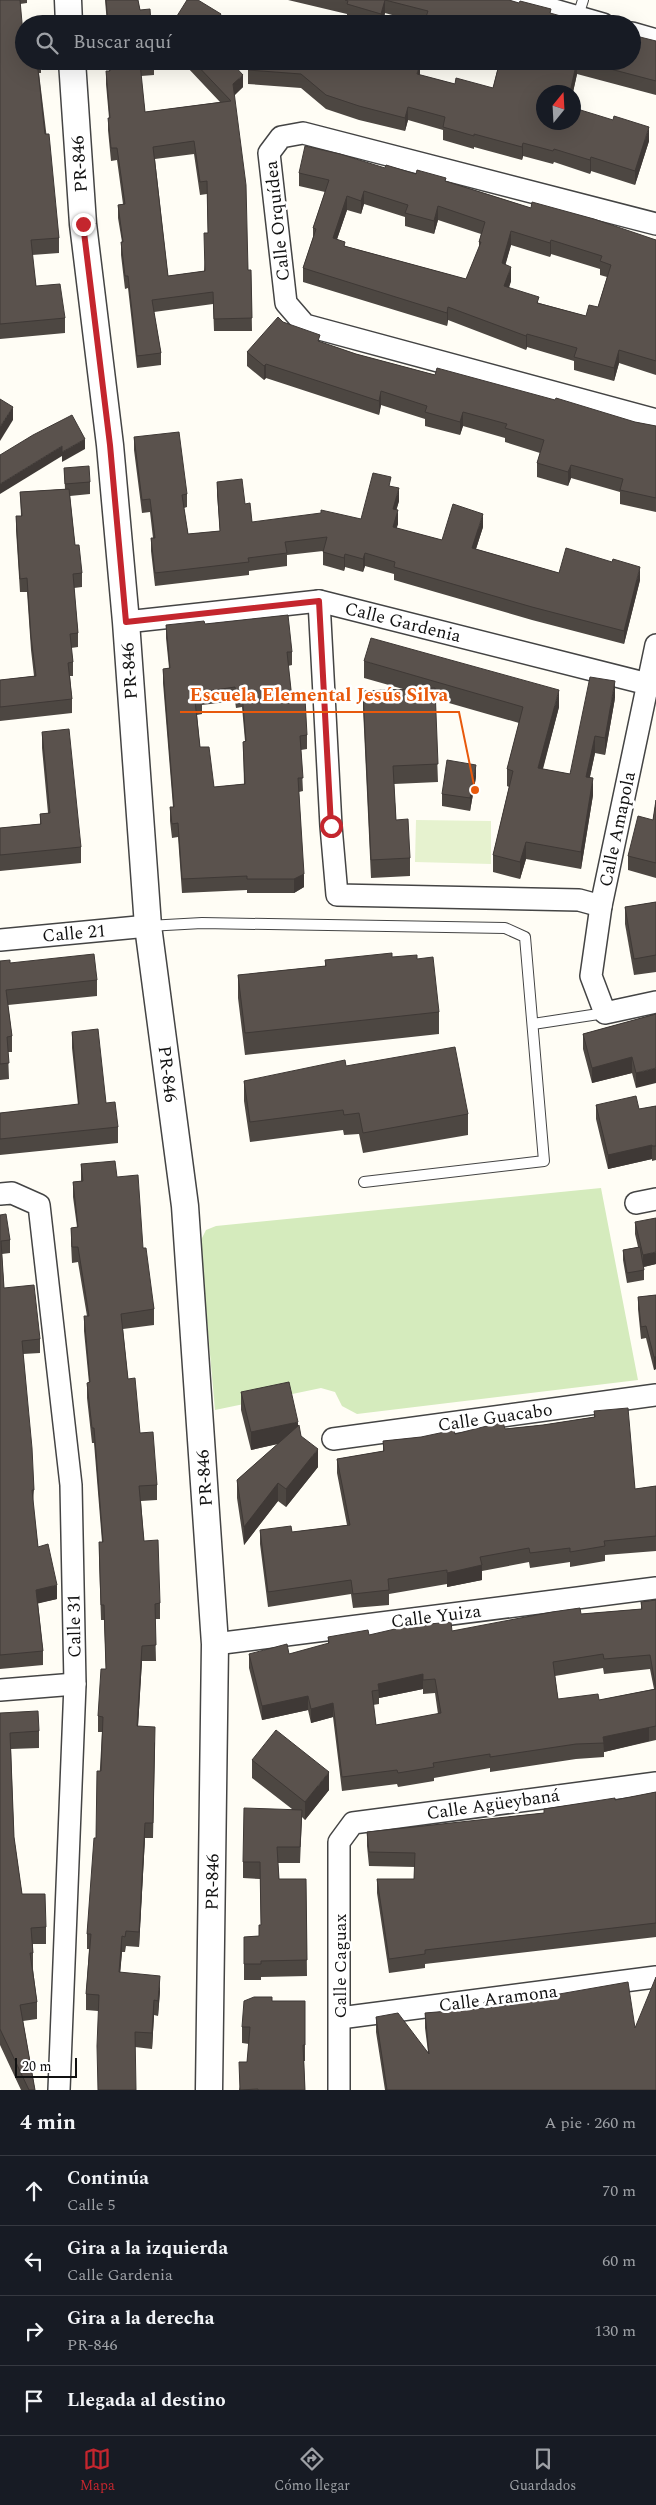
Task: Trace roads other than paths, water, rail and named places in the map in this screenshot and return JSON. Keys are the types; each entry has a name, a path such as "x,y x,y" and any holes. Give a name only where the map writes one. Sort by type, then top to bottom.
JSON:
{"street":[{"path":"68,0 69,15"},
{"path":"519,0 580,8"},
{"path":"641,36 656,40"},
{"name":"PR-846","path":"73,70 83,224 110,445 126,622 148,926 185,1206 215,1644 208,2090"},
{"name":"Calle Orquídea","path":"656,224 303,133 281,137 269,153 286,303 305,325 656,420"},
{"path":"319,601 337,895 578,900 601,906"},
{"name":"Calle Gardenia","path":"126,622 319,601 652,685"},
{"name":"Calle Amapola","path":"605,1013 591,976 601,906 652,685 656,645"},
{"name":"Calle 21","path":"0,940 148,926"},
{"path":"605,1013 656,1002"},
{"name":"Calle 31","path":"0,1194 12,1193 39,1205 71,1485 75,1684 59,2090"},
{"name":"Calle Guacabo","path":"333,1439 656,1395"},
{"name":"Calle Yuiza","path":"215,1644 656,1588"},
{"path":"0,1690 75,1684"},
{"name":"Calle Agüeybaná","path":"339,1842 353,1823 656,1782"},
{"name":"Calle Caguax","path":"339,1842 339,2090"},
{"name":"Calle Aramona","path":"340,2018 656,1977"}],"lane":[{"path":"148,926 202,922 505,928 525,937 544,1161 364,1182"},
{"path":"533,1024 605,1013"}],"place":[{"name":"Escuela Elemental Jesús Silva","path":"475,790"}]}
